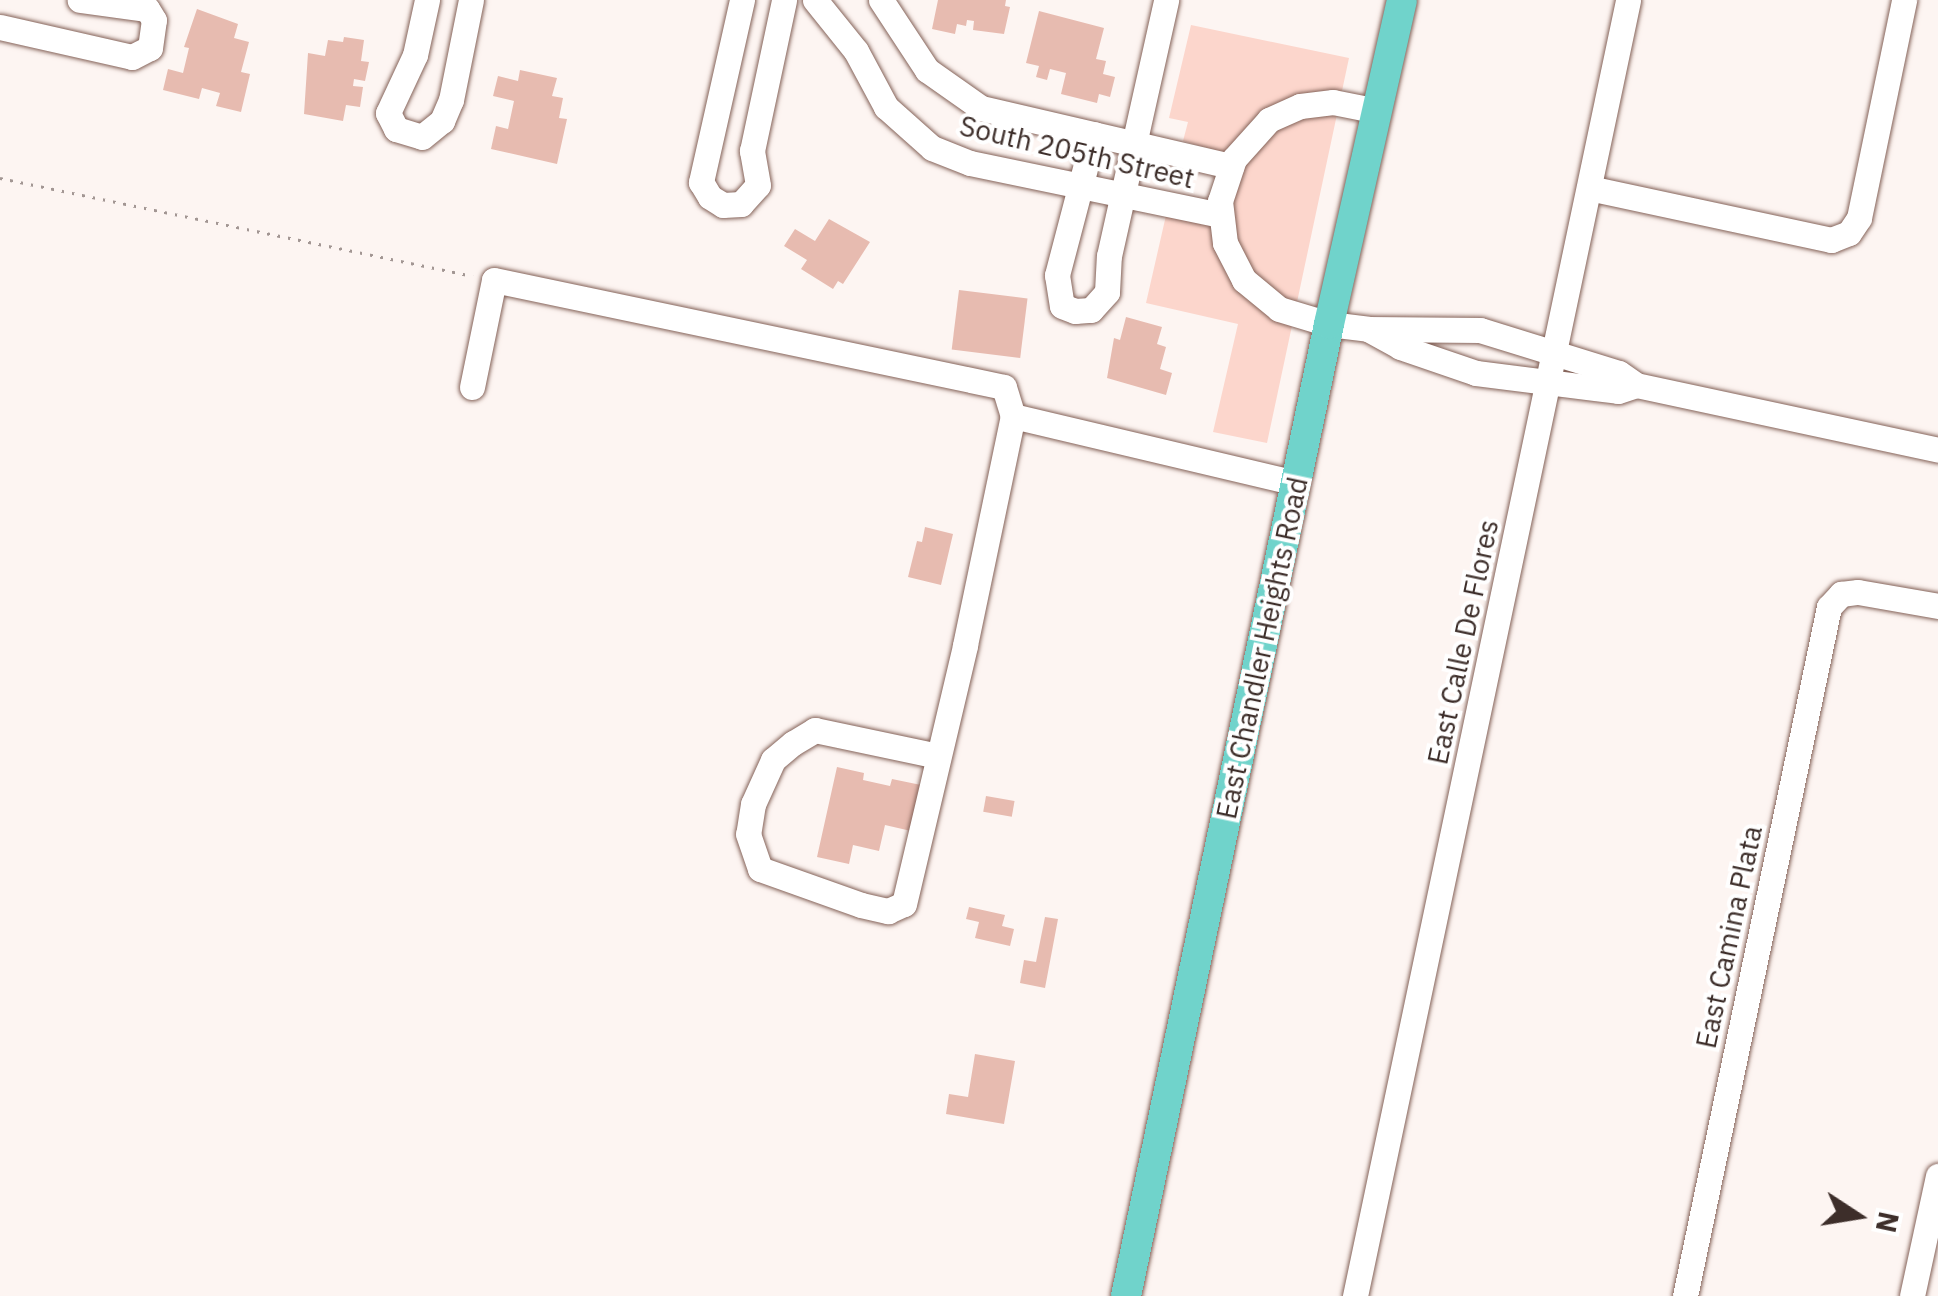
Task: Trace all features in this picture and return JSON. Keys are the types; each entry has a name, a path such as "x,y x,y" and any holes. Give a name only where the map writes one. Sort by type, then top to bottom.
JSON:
{"main road":[{"name":"East Chandler Heights Road","path":"1126,1296 1329,324 1402,0"}],"street":[{"path":"0,27 132,58 150,48 154,20 147,9 80,0"},
{"path":"427,0 416,54 388,113 396,129 422,137 442,120 451,100 470,0"},
{"path":"742,0 702,182 710,196 723,205 741,204 758,186 752,150 784,0"},
{"name":"South 205th Street","path":"815,0 856,51 886,107 932,148 970,162 1220,214"},
{"name":"South 205th Street","path":"881,0 927,70 981,108 1231,166"},
{"path":"1094,134 1056,292 1062,306 1074,312 1091,310 1106,292 1123,194 1166,0"},
{"name":"East Calle De Flores","path":"1355,1296 1628,0"},
{"path":"1589,188 1832,240 1849,234 1860,218 1904,0"},
{"name":"South 205th Street","path":"1378,111 1333,102 1300,106 1255,132 1231,166 1220,214 1224,243 1252,288 1279,309 1329,324 1480,330 1619,373 1636,385"},
{"path":"472,387 494,280 1004,387 1013,416 938,756 904,904 888,911 861,906 760,869 748,834 753,804 774,760 793,742 814,730 938,756"},
{"path":"1368,328 1400,347 1476,373 1618,391 1636,385 1938,450"},
{"path":"1013,416 1296,483"},
{"name":"East Camina Plata","path":"1686,1296 1827,617 1841,594 1868,592 1938,606"},
{"path":"1912,1296 1938,1176"}],"path":[{"path":"0,178 494,280"}],"shaded area":[{"path":"1191,25 1349,58 1267,443 1213,432 1238,324 1146,303 1167,211 1210,221 1224,153 1183,141 1188,122 1169,118"}],"building":[{"path":"938,0 1006,0 1005,6 1010,7 1004,34 973,30 974,21 967,20 966,26 957,24 955,34 932,29"},
{"path":"197,9 238,24 234,38 249,42 241,72 250,74 241,112 216,106 220,93 202,88 199,99 163,90 168,69 183,73 189,48 184,47"},
{"path":"1039,11 1104,28 1096,59 1106,61 1103,74 1115,77 1110,97 1099,94 1097,103 1061,94 1066,73 1050,69 1047,80 1036,77 1039,66 1026,63"},
{"path":"344,37 364,40 361,61 369,62 365,81 354,79 353,86 363,87 360,107 346,105 343,121 304,114 308,53 325,56 328,40 343,42"},
{"path":"520,70 557,78 552,96 563,98 559,118 567,119 557,164 491,149 496,126 508,129 514,101 493,96 498,76 518,81"},
{"path":"829,219 870,242 843,284 838,281 833,289 801,269 807,260 784,246 795,229 815,241"},
{"path":"959,290 1027,298 1020,358 952,350"},
{"path":"1126,317 1162,327 1157,344 1166,347 1160,369 1172,373 1166,395 1107,378 1114,338 1120,340"},
{"path":"925,527 953,534 941,585 908,577 917,541 922,542"},
{"path":"837,767 864,773 863,780 890,786 892,779 921,785 911,831 885,825 879,851 853,845 849,864 817,857"},
{"path":"986,796 1015,801 1012,817 983,812"},
{"path":"969,907 1005,915 1002,926 1014,929 1010,946 975,938 979,922 966,919"},
{"path":"1045,917 1058,919 1045,988 1020,983 1024,960 1036,962"},
{"path":"975,1054 1015,1061 1004,1124 946,1114 949,1094 968,1097"}]}
